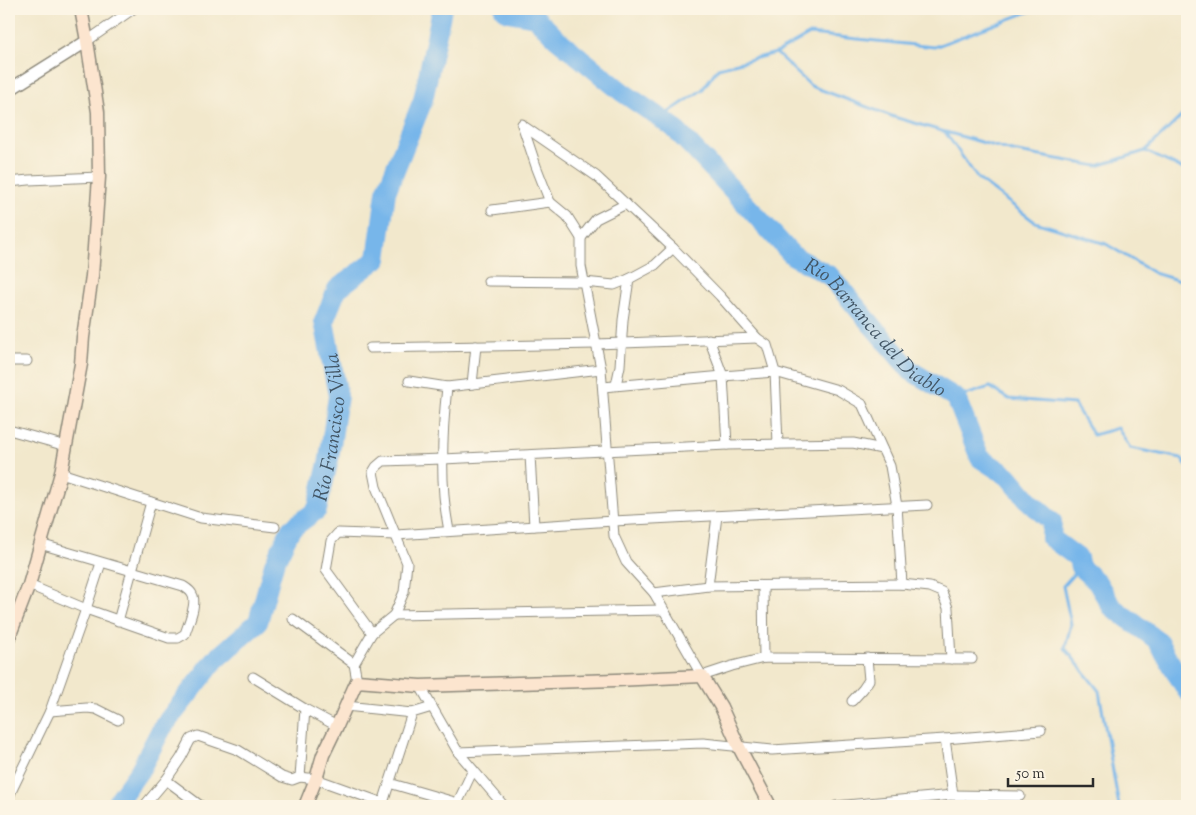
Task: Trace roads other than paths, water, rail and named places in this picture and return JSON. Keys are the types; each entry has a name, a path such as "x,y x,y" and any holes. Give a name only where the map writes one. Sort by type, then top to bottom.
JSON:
{"main road":[{"path":"9,637 29,585 61,473 81,364 92,276 99,177 98,112 81,9"},
{"path":"305,806 323,755 357,681 420,686 702,676 721,707 739,747 770,806"}],"street":[{"path":"9,90 87,41 133,9"},
{"path":"778,444 774,372 767,345 757,338 720,296 673,248 596,176 522,124 550,202 567,216 581,238 581,266 603,387 614,536 626,562 654,593 702,676 764,658 972,659"},
{"path":"9,182 99,177"},
{"path":"492,210 550,202"},
{"path":"581,238 596,219 626,204"},
{"path":"488,280 584,282 614,285 655,265 673,248"},
{"path":"616,385 620,366 623,320 629,279"},
{"path":"370,348 596,344 757,338"},
{"path":"709,340 723,376 726,445"},
{"path":"472,384 476,346"},
{"path":"9,361 27,361"},
{"path":"409,381 447,388 601,369"},
{"path":"603,387 774,372 838,390 862,404 890,466 897,506 902,584"},
{"path":"447,388 443,421 443,459 444,497 449,531"},
{"path":"9,430 66,446"},
{"path":"357,681 354,664 372,633 394,614 404,592 407,563 376,487 373,472 376,466 383,461 726,445 853,443 882,449"},
{"path":"530,455 534,526"},
{"path":"61,473 201,518 275,527"},
{"path":"118,621 151,502"},
{"path":"372,633 326,570 331,541 338,533 396,536 613,521 927,505"},
{"path":"708,586 718,516"},
{"path":"29,585 86,609 169,638 178,638 185,634 194,605 194,596 183,586 40,544"},
{"path":"9,796 50,711 101,562"},
{"path":"654,593 708,586 902,584 930,587 942,592 948,608 951,658"},
{"path":"763,586 764,658"},
{"path":"394,614 663,610"},
{"path":"293,620 354,664"},
{"path":"852,701 870,680 867,658"},
{"path":"253,677 337,726"},
{"path":"420,686 458,752 504,806"},
{"path":"346,706 412,713 432,707"},
{"path":"50,711 96,709 118,720"},
{"path":"300,777 305,709"},
{"path":"144,806 166,780 181,758 190,739 198,736 238,750 282,777 292,780 300,777 316,779 382,805 412,713"},
{"path":"458,752 703,742 772,750 1041,731"},
{"path":"945,739 953,795"},
{"path":"389,783 457,804 473,770"},
{"path":"166,780 201,806"},
{"path":"836,806 953,795 1020,796"}],"waterway":[{"name":"Río Francisco Villa","path":"114,806 140,770 162,728 215,660 258,622 274,564 291,529 317,510 329,459 338,396 324,321 337,289 377,259 386,192 423,100 442,9"},
{"name":"Río Barranca del Diablo","path":"504,9 508,12 535,17 556,38 622,92 673,127 792,255 830,276 911,371 956,398 980,458 1008,476 1030,502 1052,522 1051,538 1078,558 1080,567 1097,582 1112,607 1157,640 1187,691"},
{"path":"535,17 539,9"},
{"path":"776,53 810,34 934,47 1036,9"},
{"path":"660,118 702,90 718,68 776,53 811,86 894,117 945,132 978,179 1035,222 1106,244 1154,273 1187,283"},
{"path":"1145,151 1187,111"},
{"path":"946,132 1012,151 1097,166 1145,151 1187,171"},
{"path":"956,398 990,387 1009,399 1074,404 1093,435 1118,428 1130,448 1181,458 1187,466"},
{"path":"1080,567 1063,586 1071,624 1065,648 1099,691 1119,806"}]}
